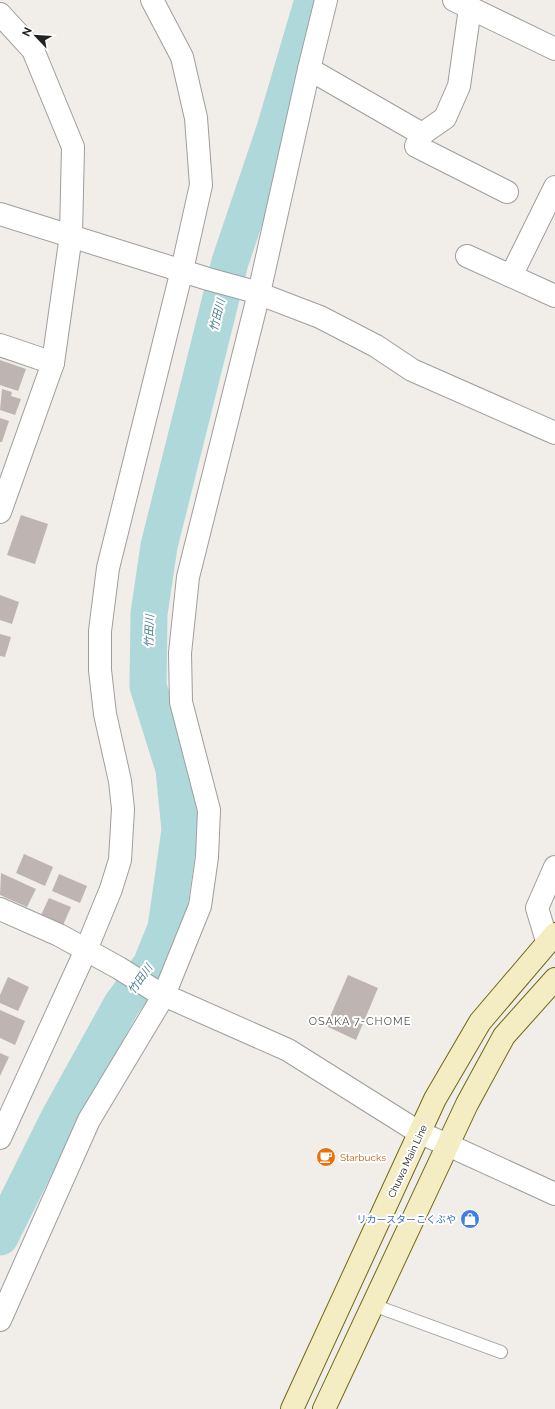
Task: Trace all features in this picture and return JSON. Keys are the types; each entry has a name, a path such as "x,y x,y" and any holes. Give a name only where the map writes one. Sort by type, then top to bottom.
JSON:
{"main road":[{"name":"Chuwa Main Line","path":"292,1409 435,1099 480,1022 551,937"},
{"path":"324,1409 467,1104 504,1036 555,979"}],"street":[{"path":"0,1138 86,950 111,888 120,860 123,835 123,809 120,781 105,714 100,670 100,631 108,568 182,270 201,185 196,118 182,57 152,0"},
{"path":"0,1320 89,1120 161,994 200,906 207,849 209,810 181,702 180,653 188,577 326,0"},
{"path":"507,192 416,146 422,134 445,118 458,86 462,4 555,49"},
{"path":"0,14 33,50 73,147 71,235 53,363 0,512"},
{"path":"309,68 422,134"},
{"path":"511,276 555,187"},
{"path":"0,214 208,279 256,292 320,317 376,346 412,370 555,433"},
{"path":"468,256 555,296"},
{"path":"0,345 53,363"},
{"path":"551,937 537,908 555,867"},
{"path":"0,909 58,935 119,968 161,994 288,1050 420,1133 555,1194"}],"lane":[{"path":"373,1305 501,1352"}],"building":[{"path":"0,360 26,369 18,391 0,385"},
{"path":"2,389 12,392 11,396 21,399 15,415 0,410"},
{"path":"0,418 9,421 2,442 0,442"},
{"path":"21,515 48,524 35,564 7,555"},
{"path":"0,595 19,602 12,624 0,620"},
{"path":"0,634 11,637 5,657 0,656"},
{"path":"24,854 53,867 45,886 16,873"},
{"path":"1,873 36,889 27,907 0,895"},
{"path":"59,874 87,886 80,903 52,891"},
{"path":"49,898 71,907 63,925 41,915"},
{"path":"348,975 378,988 356,1040 326,1026"},
{"path":"8,977 29,987 18,1011 0,1003 0,995"},
{"path":"0,1010 25,1021 15,1045 0,1038"},
{"path":"0,1053 9,1057 0,1076"}],"waterway":[{"name":"竹田川","path":"0,1237 59,1118 122,1004 151,965 166,928 180,830 174,769 148,686 149,614 159,546 230,262 275,129 313,0"}],"place":[{"name":"Starbucks","path":"326,1157"},
{"name":"リカースターこくぶや","path":"470,1219"}],"district":[{"name":"OSAKA 7-CHOME","path":"360,1021"}]}
